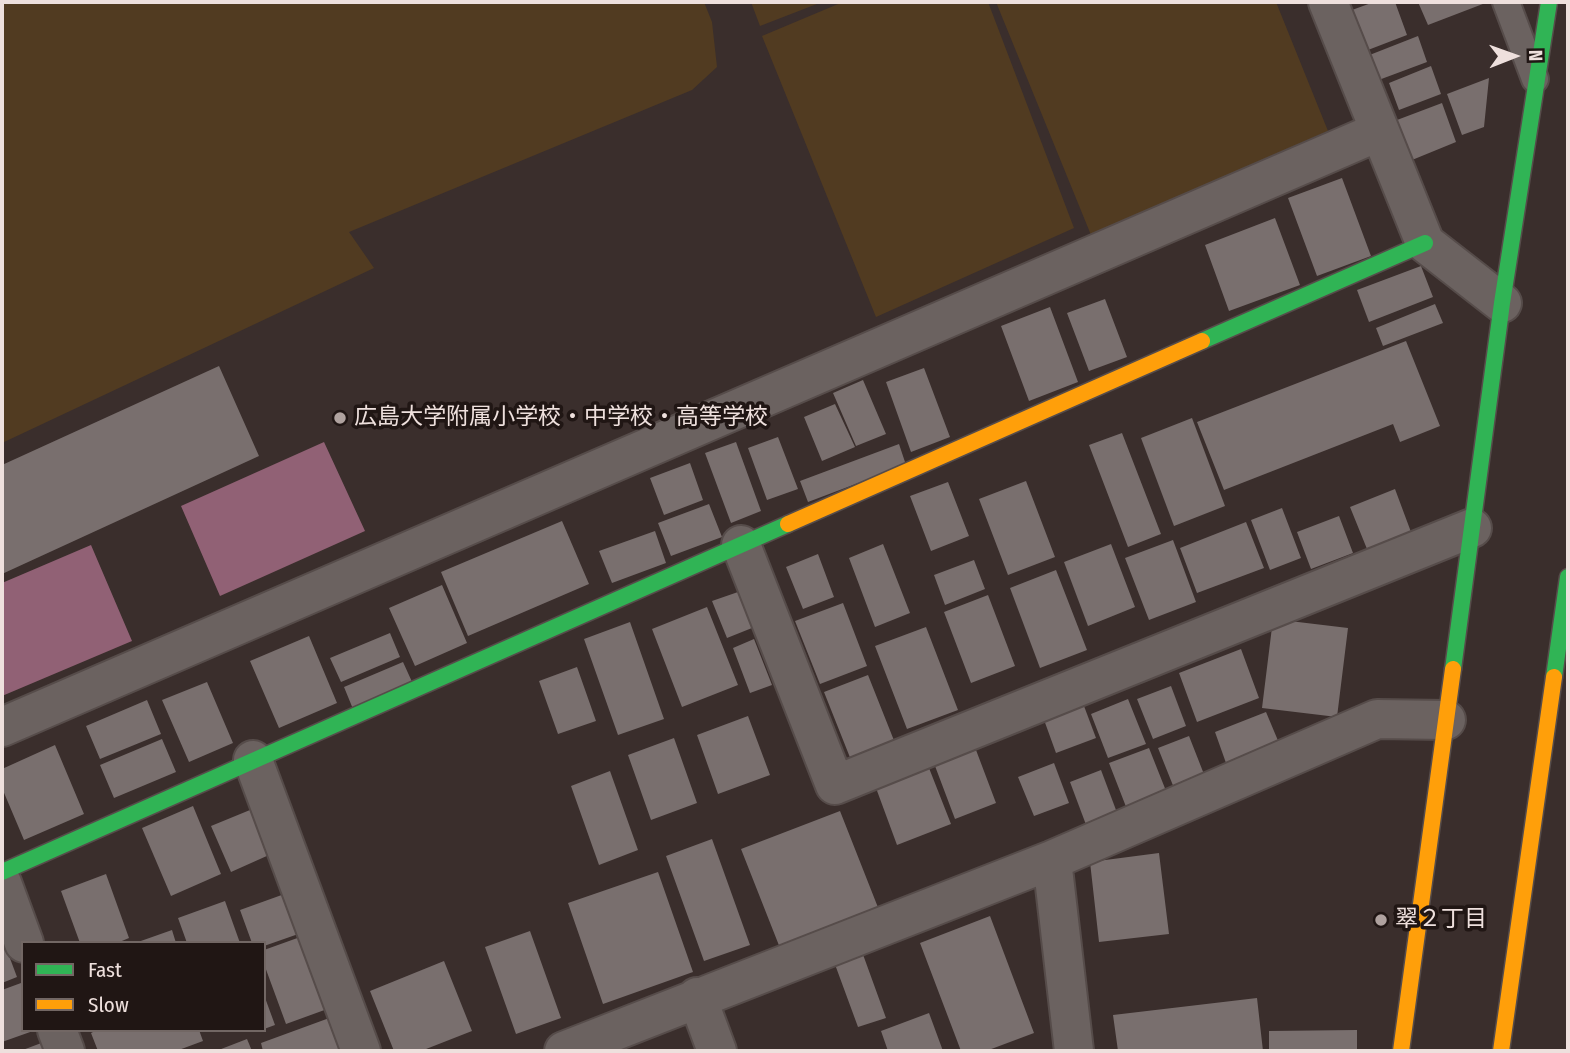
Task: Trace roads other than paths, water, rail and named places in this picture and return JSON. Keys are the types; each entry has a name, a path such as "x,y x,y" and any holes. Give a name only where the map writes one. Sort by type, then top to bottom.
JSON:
{"street":[{"path":"1328,2 1425,243 1502,303"},
{"path":"1401,1051 1502,303 1549,2"},
{"path":"2,727 1380,131"},
{"path":"2,872 1425,243"},
{"path":"741,545 835,785 1472,528"},
{"path":"1501,1051 1564,629 1568,578"},
{"path":"564,1051 1052,860 1377,719 1446,720"},
{"path":"253,760 360,1051"},
{"path":"1052,860 1074,1051"},
{"path":"2,883 23,941"},
{"path":"697,998 717,1051"},
{"path":"58,1032 65,1051"}],"lane":[{"path":"1506,2 1536,82"}],"place":[{"name":"広島大学附属小学校・中学校・高等学校","path":"340,418"},
{"name":"翠２丁目","path":"1381,920"}]}
